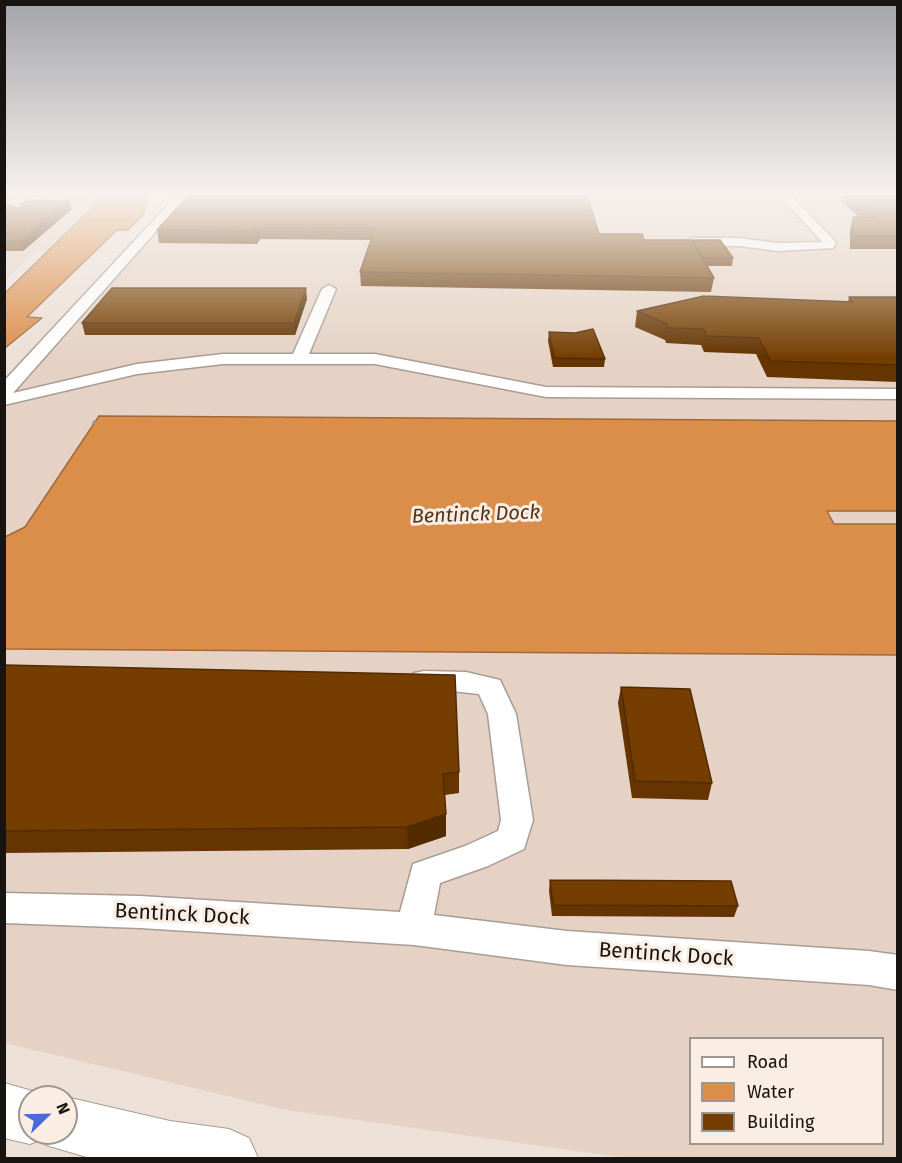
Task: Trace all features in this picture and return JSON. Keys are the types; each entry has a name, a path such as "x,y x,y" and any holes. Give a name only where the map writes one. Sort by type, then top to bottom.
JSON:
{"main road":[{"path":"78,1128 170,1149 229,1158"}],"street":[{"path":"4,392 134,249"},
{"path":"299,359 329,289"},
{"path":"4,400 137,369 223,359 375,359 546,392 897,394"},
{"path":"395,680 466,681 490,687 502,714 517,820 512,839 477,856 425,874 414,929"},
{"name":"Bentinck Dock","path":"4,908 140,912 414,929 567,948 869,968 897,973"}],"path":[{"path":"93,424 97,418"}],"shaded area":[{"path":"5,249 50,249 47,252 36,252 5,281"},
{"path":"141,249 897,249 897,421 99,416 25,527 5,537 4,390 19,386"},
{"path":"827,511 897,511 897,524 834,524"},
{"path":"5,649 897,655 897,1158 626,1158 286,1110 5,1043"}],"water":[{"path":"50,249 97,249 27,317 42,318 5,348 5,293"},
{"path":"99,416 897,421 897,511 827,511 834,524 897,524 897,655 5,649 5,537 25,527"}],"building":[{"path":"368,249 697,249 714,278 360,272"},
{"path":"698,249 727,249 733,258 703,258"},
{"path":"112,288 306,288 294,323 82,323"},
{"path":"704,296 853,302 849,297 897,297 897,365 770,361 759,338 706,336 704,329 668,328 667,324 637,311"},
{"path":"593,329 605,359 554,358 549,332 575,333"},
{"path":"4,665 455,675 459,772 443,774 446,814 407,827 4,831"},
{"path":"621,687 690,689 712,783 635,781"},
{"path":"550,880 731,881 738,906 553,905"}]}
